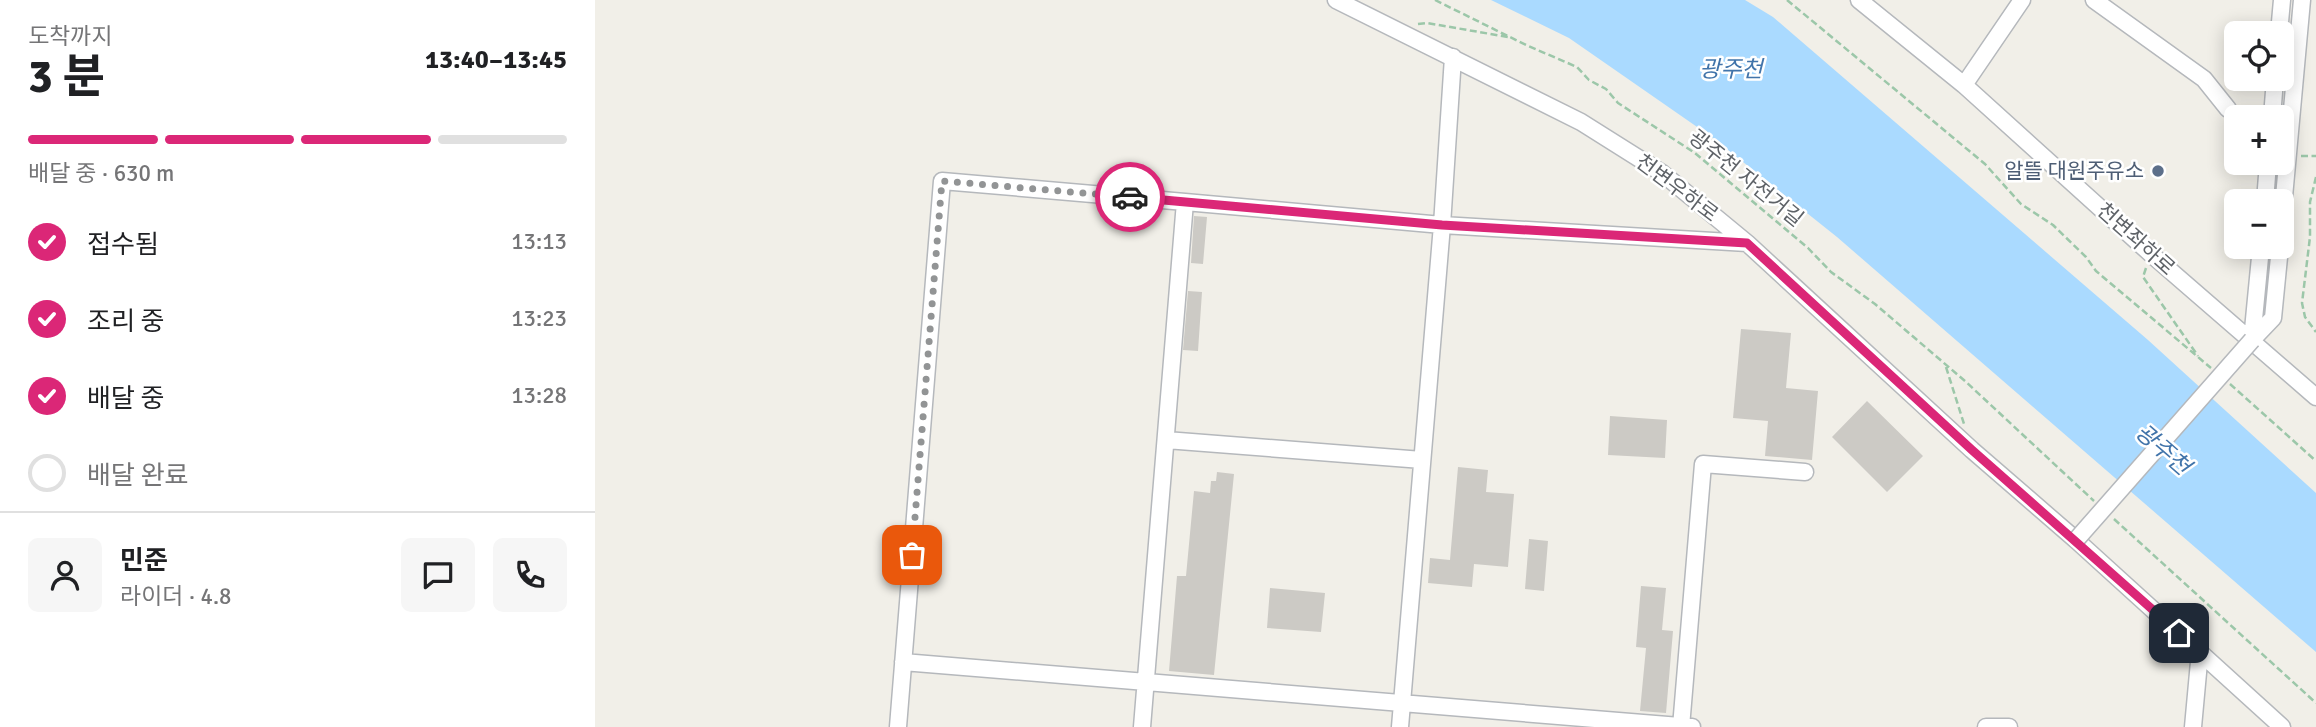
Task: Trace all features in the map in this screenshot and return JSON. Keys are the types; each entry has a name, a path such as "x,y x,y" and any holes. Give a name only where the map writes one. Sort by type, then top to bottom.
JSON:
{"street":[{"name":"천변우하로","path":"1336,0 1581,122 1650,165 1703,205 1972,450 2283,727"},
{"name":"천변좌하로","path":"1859,0 1964,85 2151,254 2316,397"},
{"path":"1964,85 2022,0"},
{"path":"2094,0 2204,79 2225,105"},
{"path":"2280,21 2282,0"},
{"path":"2285,189 2302,0"},
{"path":"1400,727 1442,225 1453,57"},
{"path":"898,727 942,181 1442,225 1747,243"},
{"path":"1142,727 1185,202"},
{"path":"2252,340 2259,259"},
{"path":"2076,540 2273,318 2279,259"},
{"path":"1166,440 1422,460"},
{"path":"903,662 1685,727 1703,464 1805,472"},
{"path":"2193,727 2200,651"},
{"path":"1986,727 2009,727"}],"path":[{"name":"광주천 자전거길","path":"1435,0 1577,66 1589,80 1607,89 1618,103 1695,153 1808,248 1831,272 1875,304 1965,381 2095,502"},
{"path":"1787,0 1985,164 2021,204 2053,225 2086,257 2096,271 2220,375"},
{"name":"광주천 자전거길","path":"1414,24 1427,23 1511,37"},
{"path":"2316,177 2310,202 2310,237 2302,303 2305,317 2316,332"},
{"path":"2151,254 2143,277 2200,358"},
{"path":"1946,367 1965,426"},
{"path":"2228,382 2316,461"},
{"path":"2105,511 2316,704"}],"water":[{"name":"광주천","path":"1491,0 1745,0 1773,17 2148,340 2316,493 2316,652 1837,237 1713,138 1569,38"}],"building":[{"path":"1194,216 1207,217 1203,264 1191,263"},
{"path":"1188,291 1202,292 1198,351 1183,350"},
{"path":"1741,329 1791,333 1786,388 1818,391 1812,460 1765,456 1768,421 1733,418"},
{"path":"1867,401 1923,456 1887,492 1832,437"},
{"path":"1610,416 1667,420 1665,458 1608,455"},
{"path":"1458,467 1488,470 1486,492 1514,494 1508,567 1474,564 1472,587 1428,583 1430,558 1450,560"},
{"path":"1217,472 1234,474 1214,675 1169,671 1177,576 1186,576 1194,491 1210,493 1211,481 1216,481"},
{"path":"1529,539 1548,541 1544,591 1525,589"},
{"path":"1641,586 1666,588 1662,630 1673,631 1666,713 1640,711 1646,648 1636,647"},
{"path":"1270,588 1325,593 1321,632 1267,628"}],"way so far":[{"path":"912,555 942,181 1130,197"}],"place":[{"name":"알뜰 대원주유소","path":"2158,171"}],"route":[{"path":"1130,197 1442,225 1747,243 1972,450 2179,633"}]}
